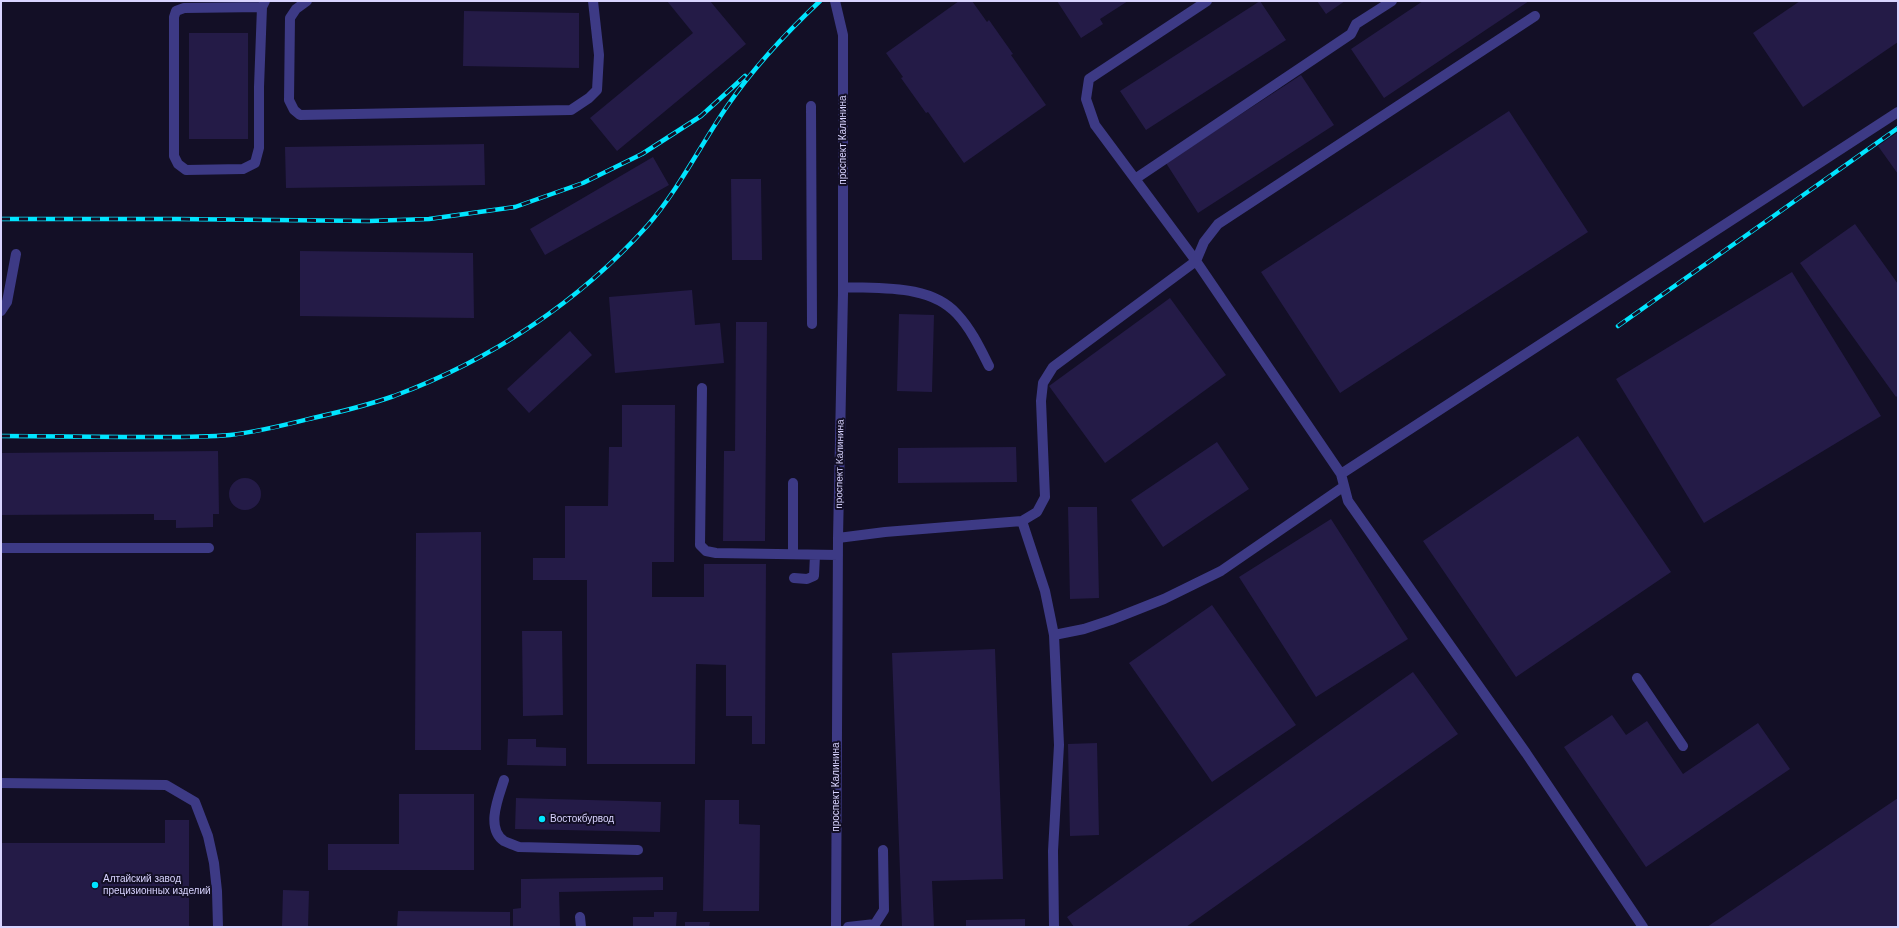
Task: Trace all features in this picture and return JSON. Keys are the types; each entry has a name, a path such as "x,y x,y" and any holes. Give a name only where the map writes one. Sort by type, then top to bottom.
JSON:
{"street":[{"path":"307,1 296,9 290,18 290,100 294,110 300,115 570,110 589,98 597,90 599,55 593,1"},
{"name":"проспект Калинина","path":"835,1 843,35 843,287 838,538 836,927"},
{"path":"1207,1 1089,79 1086,99 1094,125 1196,261 1341,474 1343,487 1348,501 1526,753 1642,927"},
{"path":"1135,179 1350,34 1356,24 1392,1"},
{"path":"264,4 259,87 259,148 255,163 242,169 186,170 178,164 174,156 174,17 176,11 184,8 264,4"},
{"path":"838,538 884,532 1022,521 1037,512 1045,497 1041,401 1043,383 1053,367 1196,261 1204,242 1218,224 1535,16"},
{"path":"812,106 812,324"},
{"path":"1341,474 1898,112"},
{"path":"1,311 7,302 16,254"},
{"path":"843,287 902,290 921,293 941,301 956,313 968,328 989,366"},
{"path":"702,388 700,545 706,551 716,553 838,555"},
{"path":"793,483 793,554"},
{"path":"1054,635 1084,629 1111,620 1164,599 1221,571 1343,487"},
{"path":"1022,521 1045,591 1054,635 1058,745 1053,851 1054,927"},
{"path":"1,548 209,548"},
{"path":"794,578 807,578 814,576 815,555"},
{"path":"1637,678 1683,746"},
{"path":"504,780 495,808 495,828 503,840 518,846 638,850"},
{"path":"1,783 166,785 195,802 208,836 214,863 217,891 218,927"},
{"path":"848,927 875,924 884,910 883,850"}],"building":[{"path":"667,1 710,1 746,44 617,151 590,118 693,33"},
{"path":"959,1 972,1 987,22 989,20 1013,54 1011,55 1046,105 964,163 928,112 926,113 901,78 903,77 886,53"},
{"path":"1057,1 1128,1 1100,19 1103,24 1081,38"},
{"path":"1260,1 1286,40 1146,130 1120,91"},
{"path":"1317,1 1345,1 1326,14"},
{"path":"1423,1 1529,1 1384,98 1351,49"},
{"path":"1800,1 1898,1 1898,42 1803,107 1753,33"},
{"path":"464,11 579,13 579,68 463,66"},
{"path":"189,33 248,33 248,139 189,139"},
{"path":"1301,75 1334,125 1198,213 1166,163"},
{"path":"1509,111 1588,232 1340,393 1261,272"},
{"path":"1898,132 1898,174 1878,146"},
{"path":"484,144 485,185 286,188 285,147"},
{"path":"653,157 669,185 545,255 530,229"},
{"path":"731,179 761,179 762,260 732,260"},
{"path":"1855,224 1898,284 1898,395 1896,397 1800,263"},
{"path":"300,251 473,253 474,318 300,316"},
{"path":"1792,272 1881,416 1704,523 1616,379"},
{"path":"692,290 695,325 720,323 724,363 615,373 609,297"},
{"path":"1170,298 1226,375 1105,463 1049,386"},
{"path":"899,314 934,315 932,392 897,391"},
{"path":"736,322 767,322 765,541 723,541 724,451 735,451"},
{"path":"570,331 592,355 529,413 507,389"},
{"path":"622,405 675,405 674,562 652,562 652,597 704,597 704,564 766,564 765,744 752,744 752,716 726,716 726,665 696,664 695,764 587,764 587,580 533,580 533,558 565,558 565,506 608,506 609,447 622,447"},
{"path":"1578,436 1671,572 1516,677 1423,541"},
{"path":"1217,442 1249,489 1163,547 1131,500"},
{"path":"1016,447 1017,482 898,483 898,448"},
{"path":"218,451 219,514 213,514 213,527 176,528 176,520 154,520 154,514 1,515 1,453"},
{"path":"245,478 251,479 258,485 261,494 260,500 254,507 245,510 239,509 232,503 229,494 230,488 236,481"},
{"path":"1068,507 1097,507 1099,598 1070,599"},
{"path":"1331,519 1408,639 1316,697 1239,577"},
{"path":"481,532 481,750 415,750 416,533"},
{"path":"1212,605 1296,725 1212,782 1129,663"},
{"path":"522,631 562,631 563,715 523,716"},
{"path":"995,649 1003,879 932,881 934,927 902,927 892,653"},
{"path":"1413,672 1458,734 1186,927 1074,927 1067,917"},
{"path":"1612,715 1626,735 1647,721 1683,774 1758,723 1790,769 1646,867 1564,747"},
{"path":"508,739 536,739 536,747 566,748 566,766 507,765"},
{"path":"1097,743 1099,835 1070,836 1068,744"},
{"path":"399,794 474,794 474,870 328,870 328,844 399,844"},
{"path":"516,798 661,802 660,832 515,829"},
{"path":"1898,798 1898,927 1707,927"},
{"path":"705,800 739,800 739,824 760,825 759,911 703,911"},
{"name":"Алтайский завод прецизионных изделий","path":"165,820 189,820 189,927 1,927 1,843 165,843"},
{"path":"663,877 663,890 559,892 560,927 513,927 513,909 521,908 521,879"},
{"path":"283,890 309,891 308,927 282,927"},
{"path":"398,911 510,912 510,927 397,927"},
{"path":"654,912 677,912 676,927 633,927 633,917 654,917"},
{"path":"1025,919 1025,927 966,927 966,920"},
{"path":"685,922 710,922 709,927 685,927"}],"railway":[{"path":"1,436 178,437 240,434 282,426 344,411 394,396 465,365 532,326 593,279 621,253 648,225 670,197 718,120 749,77 795,25 820,1"},
{"path":"1,219 369,221 429,219 515,207 583,183 642,154 701,116 745,76"},
{"path":"1618,326 1898,128"}],"place":[{"name":"Востокбурвод","path":"542,819"},
{"name":"Алтайский завод прецизионных изделий","path":"95,885"}]}
